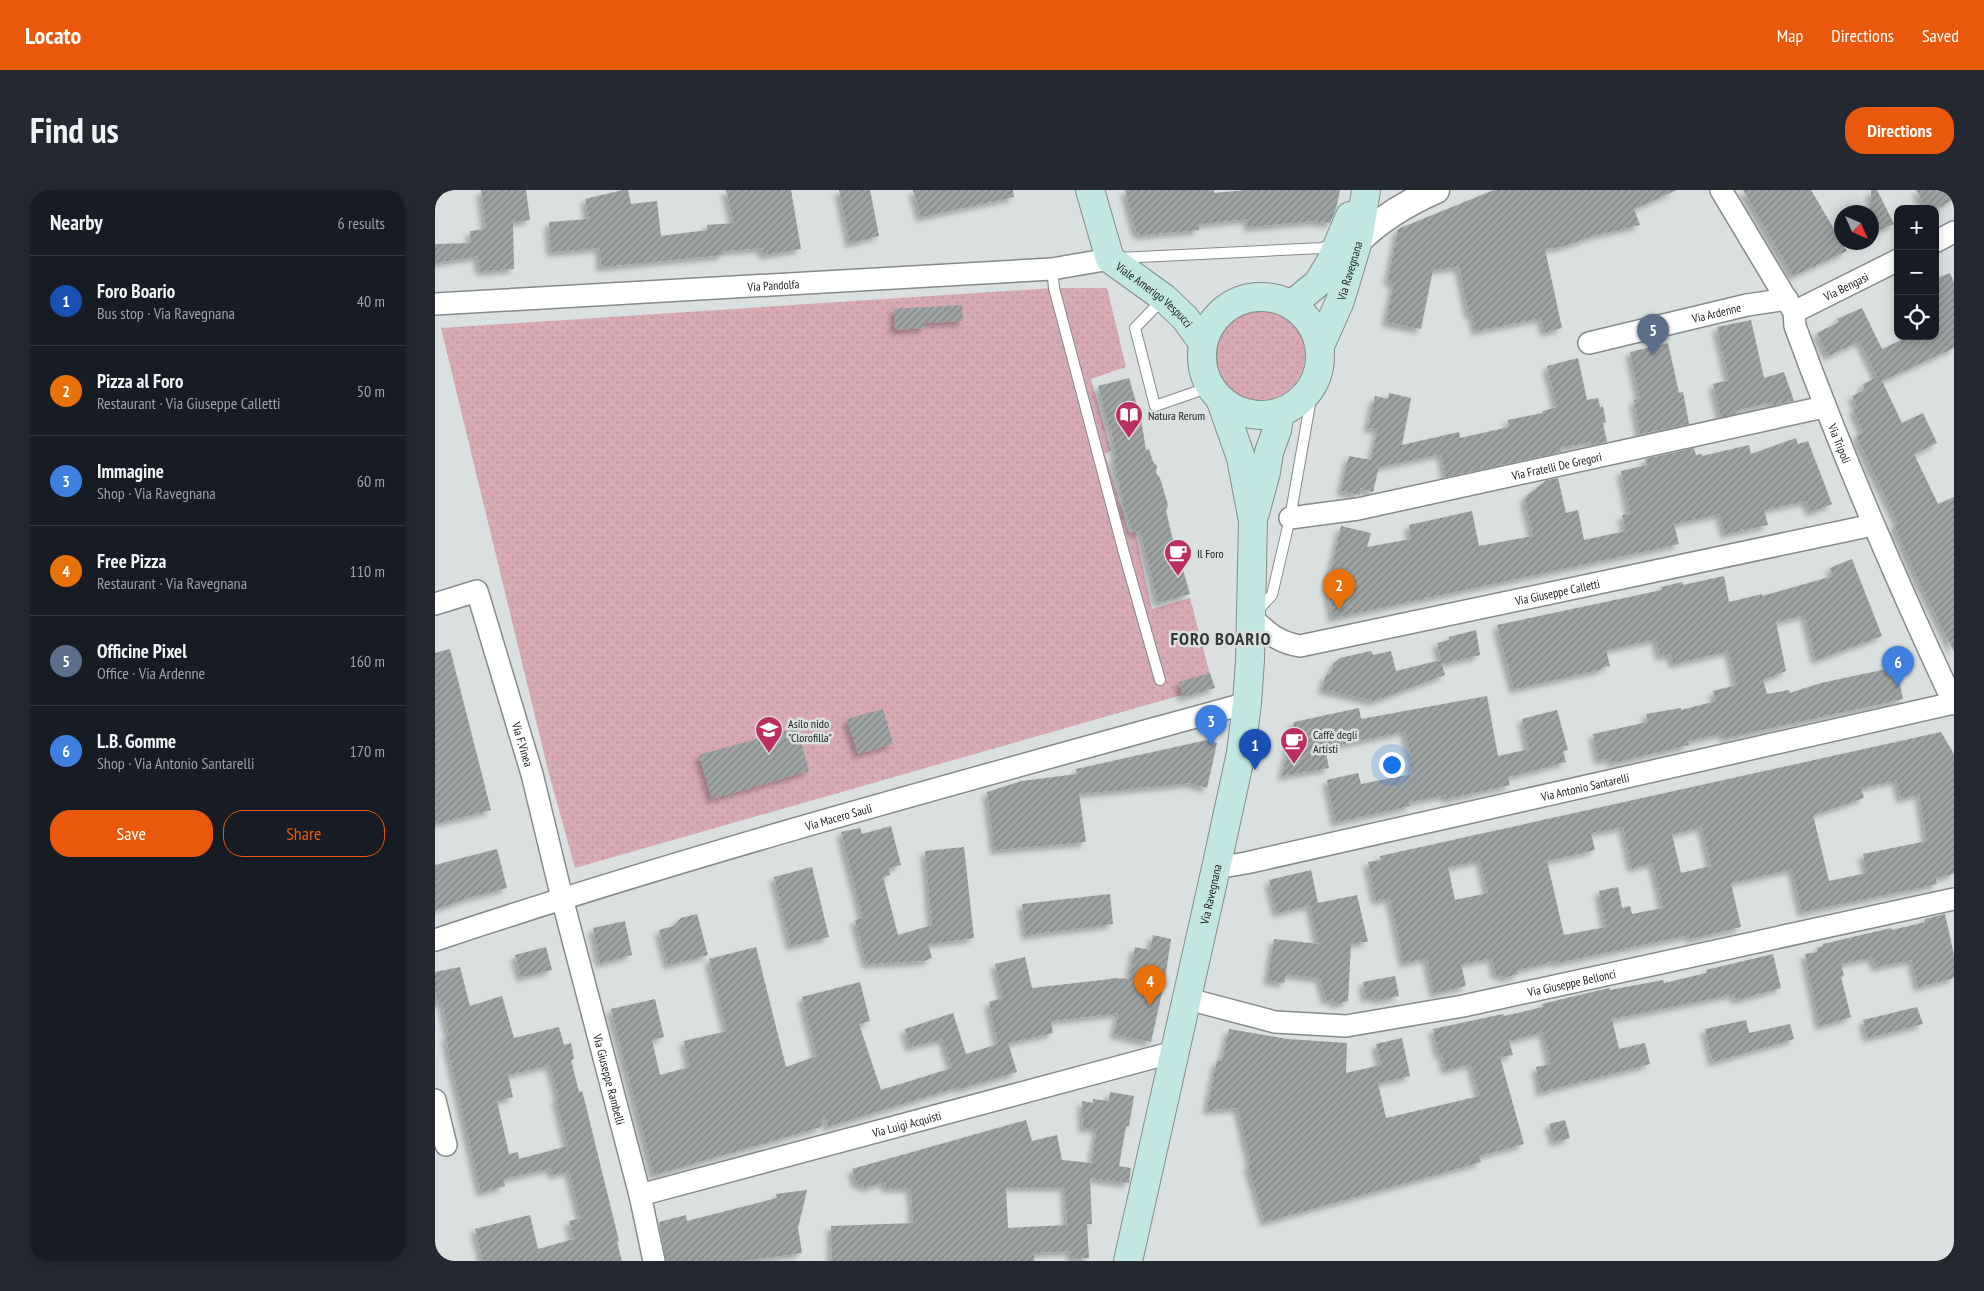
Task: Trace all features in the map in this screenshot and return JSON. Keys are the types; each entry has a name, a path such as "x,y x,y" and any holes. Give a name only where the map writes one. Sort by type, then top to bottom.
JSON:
{"main road":[{"name":"Viale Amerigo Vespucci","path":"1090,190 1110,259 1164,298 1185,318 1203,343"},
{"name":"Via Ravegnana","path":"1320,346 1340,301 1349,240 1364,190"},
{"name":"Via Ravegnana","path":"1291,305 1318,283 1330,263 1349,240"},
{"path":"1248,298 1278,299 1291,305 1305,316 1315,330 1320,346 1321,360 1313,387 1293,407 1280,413 1265,416 1249,415 1234,410 1215,394 1202,366 1203,343 1213,321 1222,311 1248,298"},
{"name":"Via Ravegnana","path":"1128,1261 1174,1052 1188,999 1241,753 1247,703 1250,660 1253,521 1241,458 1215,394"},
{"name":"Via Ravegnana","path":"1253,521 1280,413"}],"street":[{"path":"1349,240 1371,229 1405,204 1436,190"},
{"name":"Via Tripoli","path":"1721,190 1791,306 1795,326 1824,407 1873,525 1954,704"},
{"path":"1939,240 1954,232"},
{"name":"Via Pandolfa","path":"435,304 1052,269 1110,259"},
{"name":"Via Bengasi","path":"1791,306 1894,262"},
{"name":"Via Ardenne","path":"1589,344 1747,305 1791,306"},
{"name":"Via Fratelli De Gregori","path":"1290,518 1358,509 1824,407"},
{"name":"Via Giuseppe Calletti","path":"1251,617 1272,636 1285,644 1300,646 1873,525"},
{"name":"Via F.Vinea","path":"435,604 477,591 532,774 562,898"},
{"name":"Via Macero Sauli","path":"435,940 562,898 938,788 1247,703"},
{"name":"Via Antonio Santarelli","path":"1216,868 1246,863 1954,704"},
{"name":"Via Giuseppe Rambelli","path":"562,898 640,1195 654,1261"},
{"name":"Via Giuseppe Bellonci","path":"1188,999 1275,1022 1346,1026 1463,1006 1954,899"},
{"name":"Via Luigi Acquisti","path":"640,1195 1174,1052"},
{"path":"435,1100 446,1145"}],"lane":[{"path":"1110,259 1322,248 1349,240"},
{"path":"1052,269 1056,297 1160,680"},
{"path":"1164,298 1135,328 1155,406 1215,394"},
{"path":"1251,617 1272,595 1290,518 1313,387"}],"shaded area":[{"path":"1054,288 1107,288 1126,367 1091,379 1111,450 1105,454 1129,533 1135,532 1152,609 1190,598 1213,686 575,868 548,770 441,328"},
{"path":"1260,310 1277,313 1292,323 1302,338 1305,355 1302,372 1292,387 1277,397 1260,400 1243,397 1228,387 1218,372 1215,355 1218,338 1228,323 1243,313"}],"building":[{"path":"481,190 526,190 530,220 513,222 514,269 480,271 478,256 435,263 435,244 471,243 470,231 486,229"},
{"path":"628,190 631,204 657,201 661,236 707,230 707,225 734,223 726,190 791,190 801,249 763,255 762,248 723,251 723,255 601,267 600,248 551,252 549,222 589,219 585,199"},
{"path":"839,190 870,190 879,236 850,243"},
{"path":"913,190 1013,190 1014,197 921,217"},
{"path":"1125,190 1214,190 1214,193 1245,190 1340,190 1336,209 1330,223 1311,221 1248,227 1248,219 1199,224 1199,230 1141,235 1136,231"},
{"path":"1494,190 1677,190 1634,209 1640,225 1596,235 1561,247 1545,249 1562,328 1545,332 1541,318 1476,331 1472,313 1469,314 1459,267 1433,270 1421,329 1386,322 1394,283 1388,281 1398,229"},
{"path":"1743,190 1811,190 1834,229 1834,250 1847,251 1793,276"},
{"path":"1871,190 1877,190 1894,224 1879,231 1879,205 1871,205"},
{"path":"1916,190 1954,190 1954,199 1939,207 1939,205 1924,205"},
{"path":"1950,273 1954,282 1954,348 1882,381 1902,423 1923,413 1937,443 1914,454 1938,504 1954,497 1954,652 1916,575 1894,525 1898,523 1856,436 1863,432 1853,409 1857,407 1852,396 1865,390 1863,384 1877,377 1860,341 1828,356 1817,333 1839,322 1837,319 1862,308 1882,349 1901,340 1939,340 1939,277"},
{"path":"962,305 963,321 925,323 925,328 895,330 894,309"},
{"path":"1751,320 1764,378 1784,372 1794,401 1773,405 1772,402 1735,411 1736,414 1721,417 1713,384 1729,380 1717,327"},
{"path":"1668,343 1679,393 1683,392 1689,424 1640,434 1634,400 1640,398 1630,352"},
{"path":"1578,358 1587,400 1598,398 1600,407 1603,406 1606,422 1603,423 1607,442 1592,445 1591,442 1560,448 1561,452 1446,477 1441,454 1379,467 1373,492 1360,488 1360,495 1341,491 1349,456 1371,460 1378,429 1368,428 1375,396 1388,399 1389,393 1411,398 1402,445 1459,432 1460,438 1509,427 1508,420 1543,413 1543,411 1557,407 1547,366"},
{"path":"1129,378 1141,419 1146,450 1149,449 1153,462 1157,466 1156,473 1160,478 1168,505 1166,511 1176,553 1178,552 1190,594 1158,603 1140,531 1133,532 1122,503 1124,495 1119,490 1120,482 1115,477 1117,474 1113,459 1116,458 1111,428 1109,428 1098,386"},
{"path":"1796,438 1798,444 1808,441 1832,504 1811,512 1806,501 1764,510 1768,525 1725,534 1720,514 1674,524 1679,544 1333,618 1327,587 1341,526 1371,533 1367,547 1411,539 1409,525 1472,511 1479,546 1533,536 1525,500 1526,496 1547,480 1558,478 1566,513 1578,510 1584,540 1626,531 1622,515 1630,514 1621,471 1647,465 1645,459 1694,448 1696,455 1702,454 1702,456 1749,445 1751,454"},
{"path":"1852,559 1882,636 1816,660 1805,615 1776,622 1786,671 1763,680 1767,694 1789,690 1790,693 1821,683 1896,667 1903,699 1725,738 1723,733 1688,741 1689,745 1612,763 1611,758 1599,760 1593,734 1648,722 1646,714 1681,708 1681,710 1716,701 1713,691 1737,685 1729,651 1673,664 1671,654 1660,656 1656,639 1606,650 1610,666 1602,667 1603,669 1514,689 1497,625 1662,590 1661,587 1682,582 1683,585 1724,576 1729,602 1762,594 1762,596 1833,576 1830,568"},
{"path":"1476,630 1480,655 1442,664 1437,643 1449,640 1449,637"},
{"path":"450,649 491,810 435,824 435,653"},
{"path":"1371,651 1373,655 1391,651 1396,671 1441,660 1445,675 1374,701 1322,689 1326,675 1330,675 1333,664 1340,658"},
{"path":"1210,673 1215,688 1183,697 1179,682"},
{"path":"1487,696 1498,756 1529,749 1522,719 1557,710 1568,750 1563,751 1566,762 1508,777 1510,785 1446,799 1446,795 1409,802 1410,806 1336,822 1327,780 1358,773 1361,784 1412,774 1410,763 1412,762 1405,731 1325,748 1329,768 1282,776 1294,722 1359,708 1361,719"},
{"path":"883,709 893,744 858,754 847,719"},
{"path":"797,728 809,771 712,799 699,755"},
{"path":"1941,732 1954,754 1954,874 1936,878 1937,884 1802,912 1792,869 1731,883 1741,927 1690,939 1689,935 1556,963 1555,961 1517,970 1518,974 1503,978 1502,974 1496,975 1492,958 1461,964 1466,986 1434,993 1427,958 1404,963 1390,898 1376,901 1368,862 1381,860 1380,856","holes":["1896,780 1901,799 1919,794 1927,841 1863,854 1867,873 1829,881 1813,815 1864,798 1861,788","1623,827 1632,868 1653,863 1663,908 1632,914 1630,906 1622,908 1618,887 1599,891 1606,927 1564,935 1547,861 1595,850 1591,833","1702,827 1711,866 1681,873 1672,834","1480,860 1488,893 1455,900 1448,867"]},
{"path":"1207,740 1217,743 1207,788 1190,783 1079,794 1086,842 995,850 987,792 1022,781 1077,774 1076,769"},
{"path":"891,826 901,865 889,868 890,875 883,877 898,935 932,925 925,851 964,847 974,938 928,944 932,958 924,961 867,964 855,920 863,918 841,832 860,828 862,834"},
{"path":"497,849 507,888 468,898 435,910 435,865"},
{"path":"812,867 829,937 791,946 774,877"},
{"path":"1311,870 1318,903 1357,895 1368,942 1351,943 1348,1001 1335,1004 1334,999 1326,1000 1320,978 1287,974 1284,983 1268,980 1274,939 1319,944 1310,905 1277,913 1269,880"},
{"path":"1110,894 1113,924 1026,935 1022,904"},
{"path":"697,914 708,955 668,965 659,930 674,926 681,918"},
{"path":"1945,914 1954,955 1954,978 1918,987 1912,960 1876,967 1872,957 1841,964 1844,976 1841,977 1851,1017 1820,1026 1805,954 1818,952 1817,948 1823,946 1823,944 1925,922 1925,919"},
{"path":"625,921 632,955 600,963 593,928"},
{"path":"1153,935 1171,939 1165,979 1151,1042 1114,1034 1119,1013 1051,1021 1053,1033 1008,1043 1017,1072 959,1089 958,1087 827,1127 826,1117 824,1116 821,1127 654,1175 611,1009 655,999 664,1037 652,1040 660,1075 690,1067 684,1041 727,1031 709,959 756,947 786,1067 817,1056 802,997 860,982 870,1021 859,1024 881,1090 952,1068 943,1039 910,1047 905,1029 953,1013 966,1054 998,1044 989,1002 1003,998 995,964 1025,957 1032,988 1111,978 1129,979 1135,947 1150,950"},
{"path":"546,947 552,970 521,977 515,955"},
{"path":"1773,954 1781,988 1736,1000 1734,994 1612,1019 1619,1049 1645,1043 1650,1064 1541,1092 1536,1067 1551,1064 1543,1032 1509,1041 1513,1055 1500,1057 1524,1144 1479,1156 1481,1162 1265,1222 1248,1165 1251,1164 1238,1108 1207,1110 1217,1060 1222,1061 1229,1029 1288,1039 1347,1043 1346,1073 1381,1065 1376,1044 1402,1038 1410,1076 1378,1083 1386,1118 1480,1096 1471,1064 1446,1070 1442,1053 1439,1054 1433,1029 1543,1007 1542,1004 1609,988 1610,990 1663,980 1664,983 1707,973 1706,970"},
{"path":"460,967 470,1006 502,996 514,1038 559,1027 564,1045 571,1043 574,1059 571,1060 579,1092 582,1091 586,1106 619,1241 617,1242 622,1261 483,1261 475,1229 530,1215 538,1249 574,1239 569,1221 581,1218 569,1171 553,1175 551,1168 503,1179 505,1186 481,1192 449,1053 446,1036 449,1036 442,1002 438,1003 435,990 435,972","holes":["550,1065 559,1097 556,1098 568,1146 519,1159 518,1152 509,1154 497,1101 513,1097 508,1075"]},
{"path":"1395,976 1399,996 1376,1000 1375,996 1366,998 1363,982"},
{"path":"1917,1007 1923,1024 1868,1038 1863,1020"},
{"path":"1746,1020 1749,1033 1790,1024 1794,1039 1713,1062 1705,1029"},
{"path":"1110,1092 1134,1096 1129,1126 1126,1126 1119,1166 1131,1168 1129,1183 1090,1178 1092,1224 1087,1224 1089,1258 1071,1258 1071,1251 1034,1253 1034,1261 832,1261 831,1226 913,1223 911,1188 886,1188 885,1182 864,1188 863,1183 857,1185 852,1169 1026,1120 1032,1141 1057,1135 1062,1160 1092,1163 1097,1128 1083,1128 1082,1101 1093,1103 1093,1099 1109,1101","holes":["1006,1187 1065,1187 1067,1225 1008,1228"]},
{"path":"1565,1120 1570,1138 1555,1142 1549,1124"},
{"path":"807,1190 798,1228 802,1253 742,1261 666,1261 659,1222 686,1215 687,1221 777,1198 776,1194"}],"place":[{"name":"Officine Pixel","path":"1653,355"},
{"name":"Natura Rerum","path":"1129,439"},
{"name":"Il Foro","path":"1178,577"},
{"name":"Pizza al Foro","path":"1339,610"},
{"name":"L.B. Gomme","path":"1898,687"},
{"name":"Immagine","path":"1211,746"},
{"name":"Asilo nido \"Clorofilla\"","path":"769,754"},
{"name":"Caffè degli Artisti","path":"1294,765"},
{"name":"Foro Boario","path":"1255,770"},
{"name":"Free Pizza","path":"1150,1006"}],"district":[{"name":"FORO BOARIO","path":"1221,638"}]}
